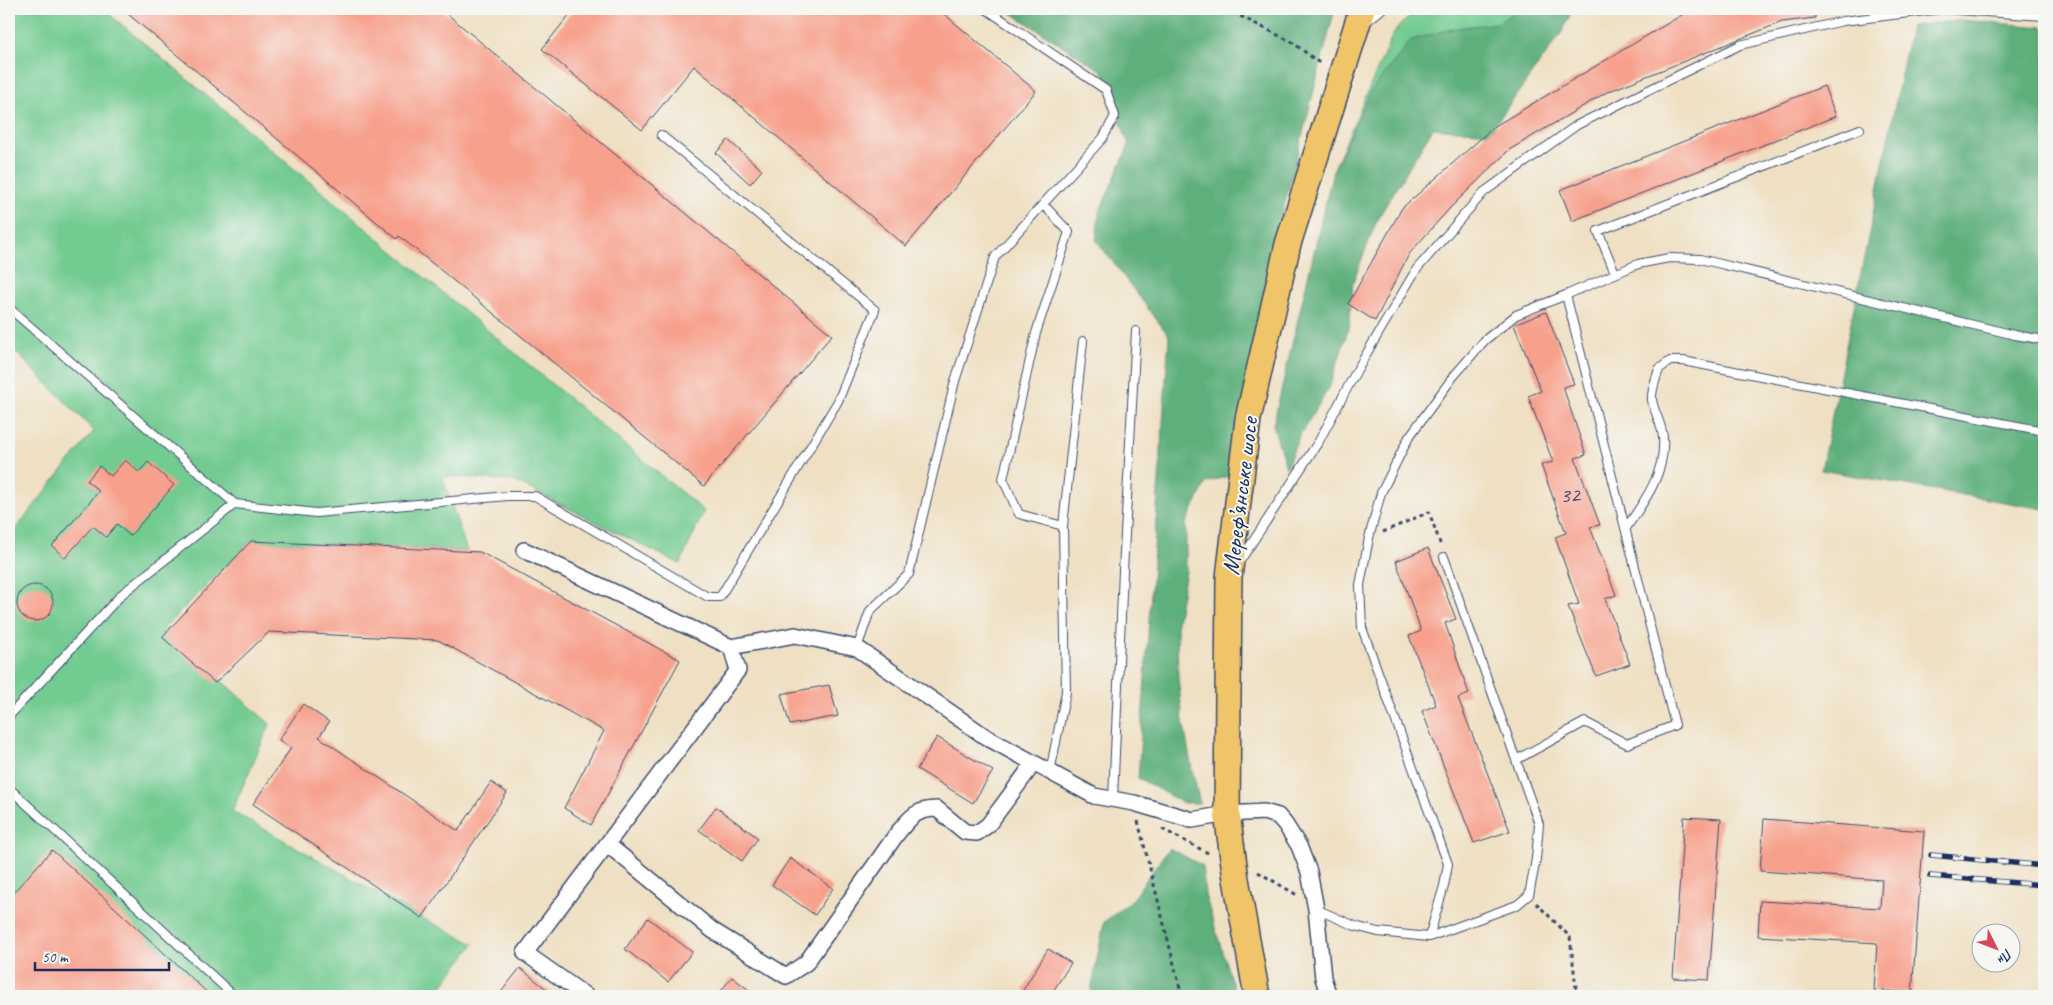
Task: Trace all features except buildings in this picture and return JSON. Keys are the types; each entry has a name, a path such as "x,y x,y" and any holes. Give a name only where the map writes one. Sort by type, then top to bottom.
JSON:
{"highway":[{"name":"Мереф’янське шосе","path":"1257,996 1236,880 1227,814 1229,577 1251,409 1288,244 1362,9"}],"street":[{"path":"524,550 731,647 795,635 857,648 986,737 1094,796 1134,803 1192,820 1227,814 1264,812 1278,816 1285,824 1302,854 1309,872 1316,908 1323,978 1329,996"},
{"path":"586,996 525,953 738,670 731,647"},
{"path":"607,844 712,930 786,976 806,963 896,835 912,816 924,809 937,808 965,832 977,832 988,825 1034,763"}],"lane":[{"path":"857,648 870,611 910,574 955,381 995,257 1104,138 1115,116 1106,90 986,9"},
{"path":"1354,33 1382,9"},
{"path":"1229,577 1318,442 1358,368 1416,270 1484,192 1577,125 1740,45 1843,21 1942,9 2044,16"},
{"path":"1615,273 1598,231 1860,129"},
{"path":"9,308 235,504 316,513 508,496 535,496 708,597 720,597 838,401 875,310 661,135"},
{"path":"1042,204 1069,232 1036,333 1003,480 1019,514 1063,526"},
{"path":"1429,937 1444,886 1448,864 1362,628 1360,585 1369,538 1381,494 1410,437 1453,377 1485,340 1516,315 1638,264 1669,258 1700,259 2015,335 2044,340"},
{"path":"1516,760 1585,722 1627,744 1675,725 1566,295"},
{"path":"1113,799 1136,331"},
{"path":"1050,772 1066,692 1063,526 1083,341"},
{"path":"1626,528 1654,485 1661,460 1664,438 1660,418 1652,400 1659,369 1670,361 1683,361 2044,431"},
{"path":"9,716 122,594 235,504"},
{"path":"1316,908 1355,926 1378,932 1429,937 1517,905 1529,895 1536,860 1539,824 1444,556"},
{"path":"9,788 234,996"}],"path":[{"path":"1226,9 1292,42 1340,78"},
{"path":"1369,538 1429,512 1444,556"},
{"path":"1146,821 1137,817 1182,996"},
{"path":"1154,826 1210,854"},
{"path":"1258,872 1316,908"},
{"path":"1529,895 1570,937 1576,988 1585,996"}],"green space":[{"path":"9,9 103,9 704,511 680,564 514,481 442,476 467,551 251,541 163,629 270,724 232,811 422,918 474,944 434,996 9,996 9,537 94,431 9,345"},
{"path":"1005,9 1335,9 1277,233 1231,475 1206,483 1186,523 1186,571 1177,622 1178,677 1183,721 1200,803 1183,803 1138,778 1169,336 1096,240 1099,213 1129,145 1102,71"},
{"path":"1420,9 1545,9 1333,171 1392,36 1400,25"},
{"path":"1519,9 1573,9 1562,32 1489,133 1433,128 1377,220 1353,282 1349,328 1329,388 1300,435 1286,468 1273,425 1333,171 1371,91 1411,40 1455,28 1498,23"},
{"path":"1962,20 2044,27 2044,509 1821,470 1911,26"},
{"path":"1169,848 1203,866 1205,895 1236,996 1090,996 1104,922 1130,902"}],"railway":[{"path":"1931,855 2044,866"},
{"path":"1930,876 2044,885"}]}
